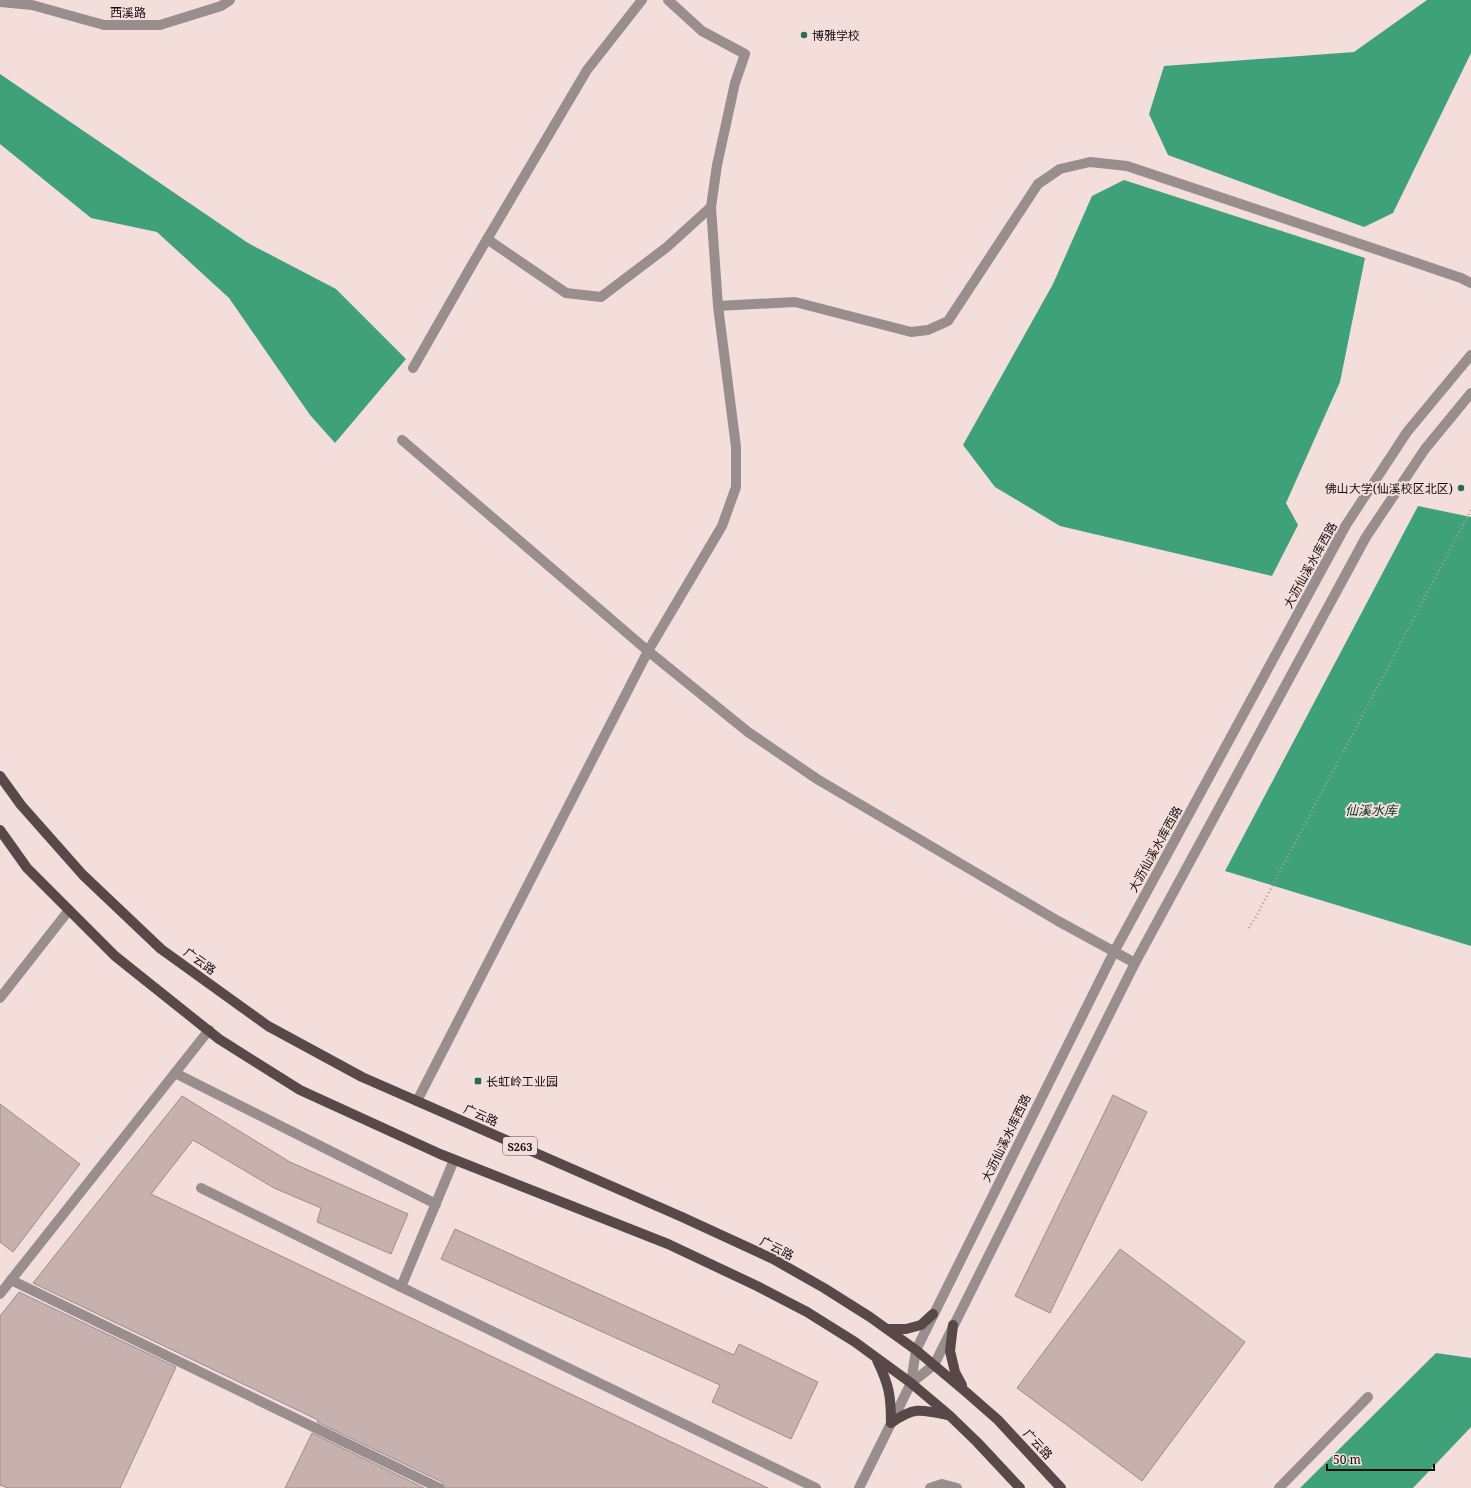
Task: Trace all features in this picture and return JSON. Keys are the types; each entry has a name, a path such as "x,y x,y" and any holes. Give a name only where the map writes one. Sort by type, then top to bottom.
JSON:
{"main road":[{"name":"广云路","path":"0,776 21,805 84,875 161,949 268,1026 362,1077 682,1216 773,1259 824,1288 870,1317 916,1350 966,1392 998,1420 1061,1488"},
{"path":"0,830 27,868 115,956 219,1039 300,1090 454,1160 668,1244 757,1286 807,1312 855,1342 911,1383 977,1442 1020,1488"},
{"path":"888,1330 921,1326 933,1314"},
{"path":"953,1325 950,1351 955,1372 966,1392"},
{"path":"876,1358 886,1379 891,1398 891,1423"},
{"path":"891,1423 905,1413 923,1409 948,1415"}],"street":[{"name":"西溪路","path":"0,2 32,5 104,25 160,25 221,6 230,0"},
{"path":"413,368 587,70 642,0"},
{"path":"417,1101 648,651 722,526 736,487 736,447 718,306 711,207 719,157 735,84 745,54 702,31 668,0"},
{"path":"718,306 795,302 911,332 928,330 948,321 1038,184 1060,169 1090,162 1127,166 1419,263 1462,278 1471,283"},
{"path":"487,239 566,293 601,298 667,246 711,207"},
{"name":"大沥仙溪水库西路","path":"911,1383 916,1350 1114,952 1346,524 1407,432 1471,355"},
{"path":"860,1488 911,1383 934,1365 1135,962 1366,537 1425,449 1471,393"},
{"path":"402,440 648,651 748,732 817,779 1058,921 1135,962"},
{"path":"0,998 69,910"},
{"path":"0,1294 208,1030"},
{"path":"175,1073 436,1204"},
{"path":"402,1287 454,1160"},
{"path":"201,1188 816,1488"},
{"path":"11,1280 439,1488"},
{"path":"1279,1488 1368,1397"},
{"path":"930,1488 942,1484 957,1488"}],"path":[{"path":"1249,928 1471,510"}],"water":[{"path":"1427,0 1471,0 1471,53 1393,213 1364,227 1168,155 1149,114 1164,66 1354,52"},
{"path":"0,74 248,243 336,289 406,359 335,443 310,415 229,298 157,232 91,218 0,144"},
{"path":"1124,180 1365,258 1340,382 1286,503 1298,525 1272,576 1060,526 995,487 963,445 1053,284 1092,196"},
{"name":"仙溪水库","path":"1418,506 1471,517 1471,946 1225,871"},
{"path":"1436,1353 1471,1358 1471,1427 1413,1488 1300,1488"}],"building":[{"path":"1113,1095 1147,1112 1050,1313 1015,1296"},
{"path":"182,1096 290,1162 408,1214 391,1254 317,1222 321,1208 274,1188 193,1140 151,1194 768,1488 445,1488 442,1482 317,1422 318,1420 33,1283"},
{"path":"0,1104 80,1164 13,1252 0,1242"},
{"path":"455,1229 734,1355 739,1344 818,1382 791,1439 712,1402 720,1385 441,1259"},
{"path":"1120,1249 1245,1342 1142,1481 1017,1388"},
{"path":"19,1292 176,1367 120,1488 8,1488 0,1485 0,1316"},
{"path":"312,1433 424,1488 285,1488"}],"place":[{"name":"博雅学校","path":"804,35"},
{"name":"佛山大学(仙溪校区北区)","path":"1461,488"},
{"name":"长虹岭工业园","path":"478,1081"}]}
